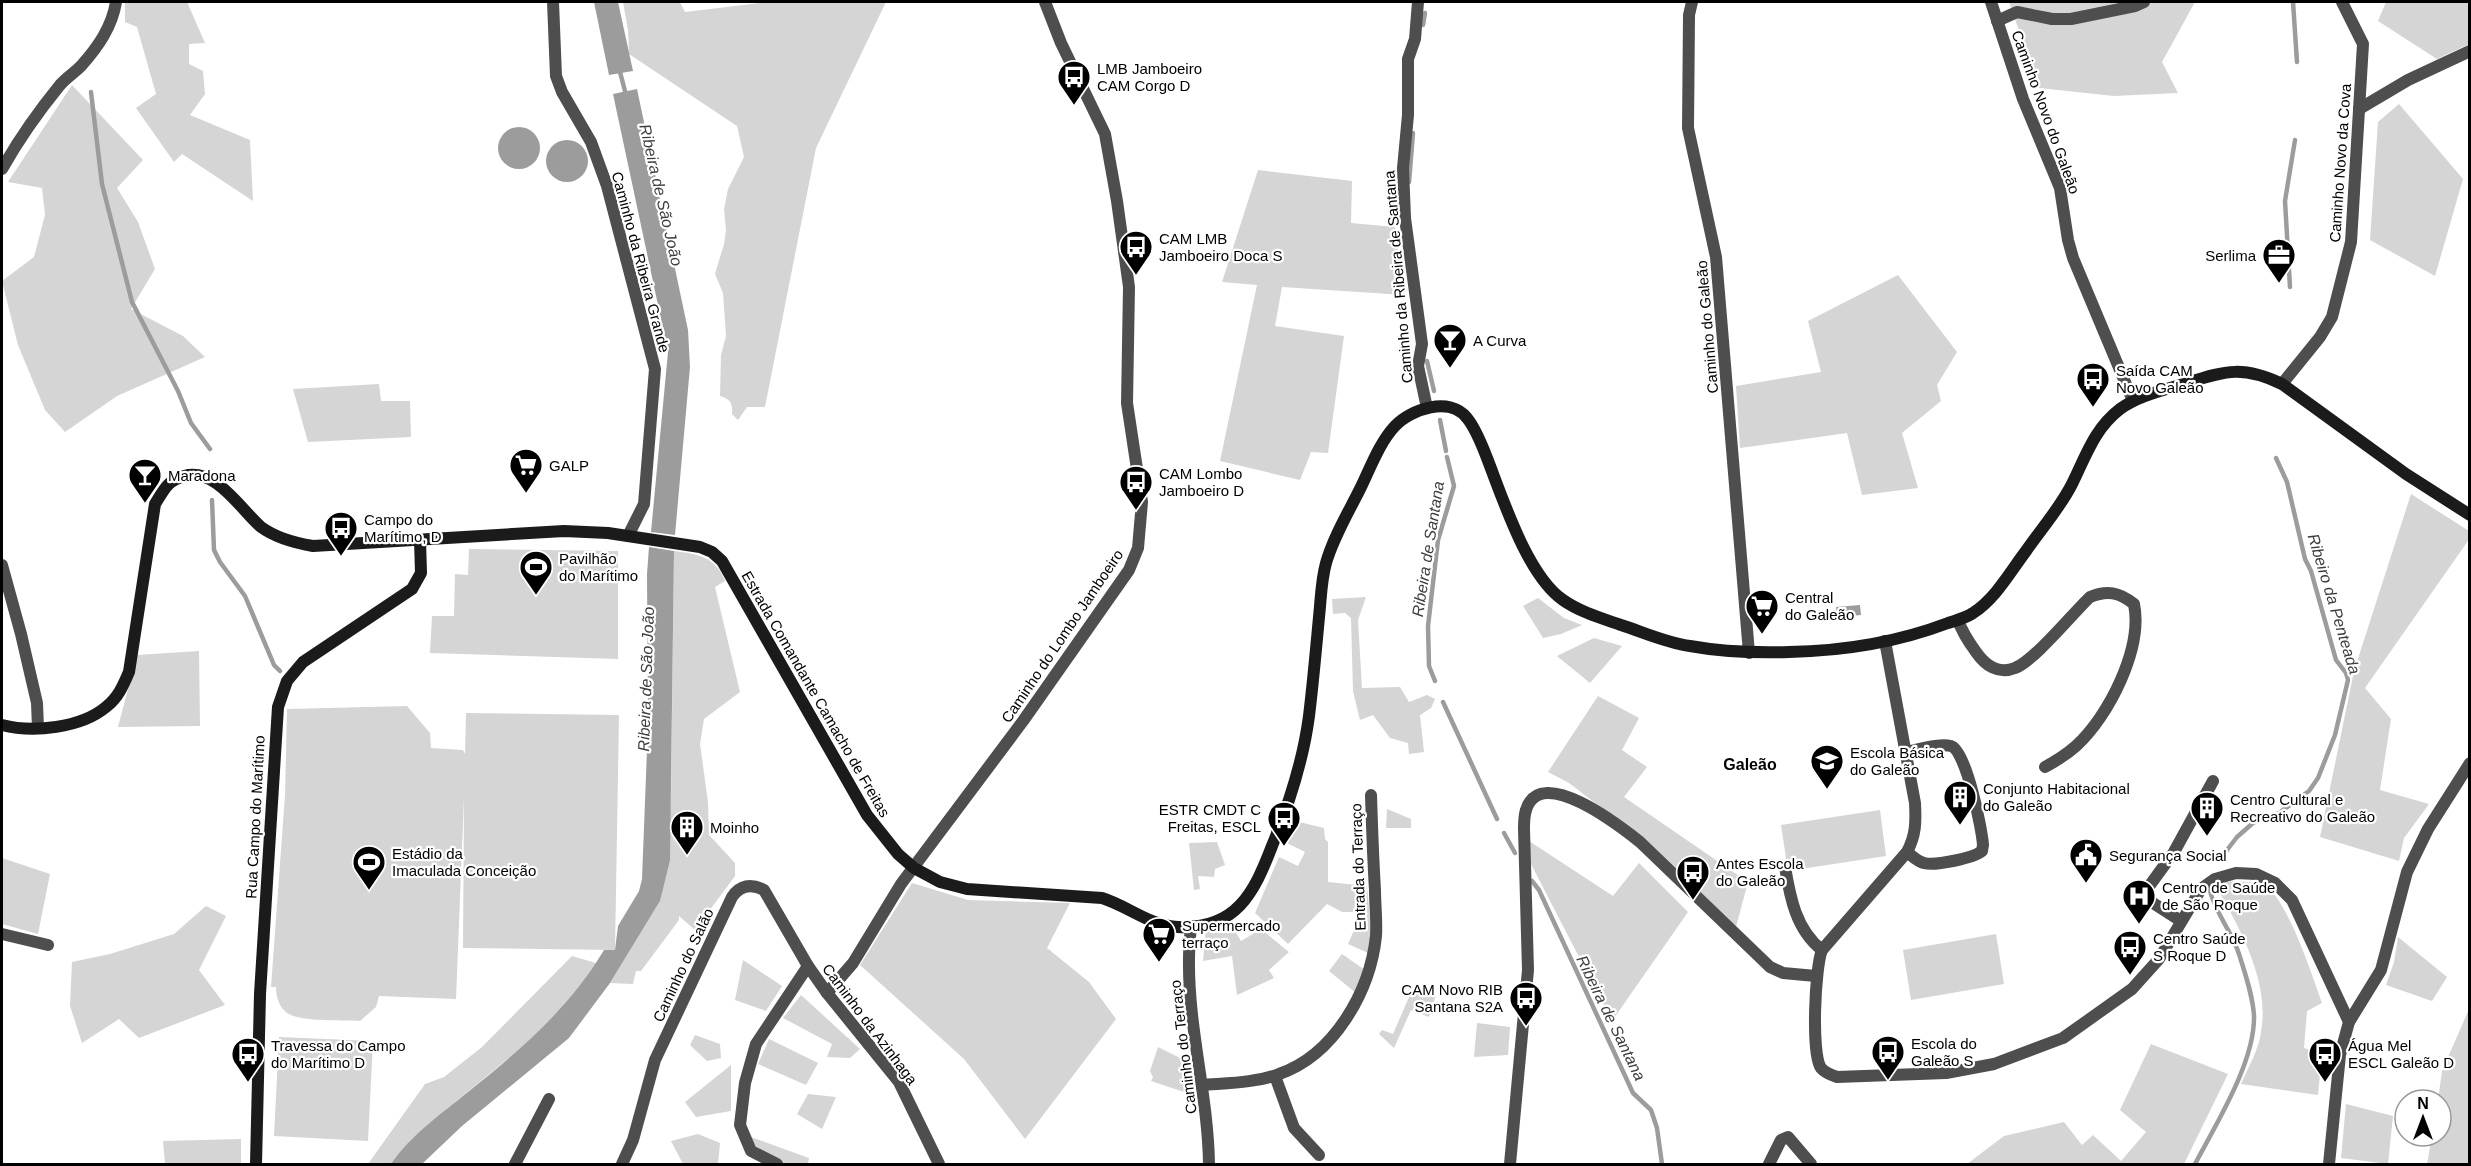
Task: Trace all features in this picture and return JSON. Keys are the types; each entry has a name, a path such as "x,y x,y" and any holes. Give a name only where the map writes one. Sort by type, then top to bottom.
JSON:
{"main road":[{"name":"Estrada Comandante Camacho de Freitas","path":"2,725 38,728 73,722 97,714 121,692 129,672 156,504 167,485 173,480 190,474 204,477 233,496 262,527 290,541 313,546 564,531 628,536 700,547 712,552 722,561 867,815 898,854 914,868 940,882 968,889 1102,898 1153,922 1179,927 1191,926 1216,920 1237,908 1249,897 1258,883 1283,819 1302,756 1309,718 1321,588 1331,549 1389,433 1403,418 1427,408 1444,406 1460,411 1467,417 1482,446 1537,574 1561,600 1596,616 1686,646 1749,653 1831,651 1931,630 1972,614 1999,588 2070,487 2089,444 2098,430 2111,417 2133,401 2220,372 2242,370 2261,374 2282,384 2406,474 2469,515"},
{"name":"Rua Campo do Marítimo","path":"256,1164 260,994 278,707 287,681 303,662 412,589 421,573 420,540"}],"street":[{"path":"2,169 23,131 63,82 103,39 114,15 116,2"},
{"name":"Caminho da Ribeira Grande","path":"553,2 556,76 562,92 591,142 607,186 655,369 644,504 628,536"},
{"name":"Caminho do Lombo Jamboeiro","path":"827,993 853,963 901,885 1036,702 1129,570 1138,548 1142,502 1127,403 1129,287 1111,159 1105,134 1061,43 1045,2"},
{"name":"Caminho da Ribeira de Santana","path":"1418,2 1415,39 1408,59 1408,115 1403,168 1405,218 1422,344 1418,366 1427,408"},
{"name":"Caminho do Galeão","path":"1692,2 1689,15 1688,128 1716,256 1749,653"},
{"name":"Caminho Novo do Galeão","path":"1991,2 2023,99 2060,188 2073,258 2133,401"},
{"path":"1997,21 2017,12 2052,20 2072,20 2144,2"},
{"name":"Caminho Novo da Cova","path":"2282,384 2320,337 2332,316 2352,242 2362,40 2342,2"},
{"path":"2359,109 2408,80 2469,51"},
{"path":"2,565 37,703 38,728"},
{"path":"1958,620 1963,633 1983,663 1993,669 2005,670 2016,668 2028,659 2090,597 2101,592 2113,592 2134,604 2137,617 2136,635 2131,658 2100,718 2078,745 2045,767"},
{"path":"1885,641 1916,822 1914,838 1907,852 1822,950 1816,976 1817,1053 1821,1067 1828,1074 1837,1077 1946,1073 1995,1064 2064,1038 2132,989 2159,959 2201,889 2215,879 2236,873 2256,874 2275,884 2292,900 2349,1022"},
{"path":"1905,752 1945,746 1953,746 1959,752 1974,802 1983,845 1982,851 1975,856 1935,863 1922,863 1907,852"},
{"path":"2329,1164 2340,1055 2349,1022 2381,970 2407,872 2428,829 2469,763"},
{"path":"2181,921 2142,896 2174,852 2213,781"},
{"path":"1510,1164 1528,970 1524,829 1526,809 1534,798 1547,793 1574,798 1619,826 1640,842 1770,967 1784,973 1816,976"},
{"name":"Entrada do Terraço","path":"1202,1085 1275,1076 1307,1060 1328,1042 1348,1014 1365,978 1376,934 1371,795"},
{"path":"1785,867 1791,904 1807,935 1822,950"},
{"name":"Caminho do Salão","path":"622,1164 633,1140 655,1060 737,890 751,885 764,890 808,966"},
{"name":"Caminho do Terraço","path":"1191,926 1190,987 1207,1116 1209,1164"},
{"path":"2,934 48,945"},
{"path":"777,1164 751,1151 740,1125 745,1083 756,1044 808,966"},
{"name":"Caminho da Azinhaga","path":"808,966 899,1082 939,1164"},
{"path":"1275,1076 1294,1128 1319,1155"},
{"path":"515,1164 549,1099"},
{"path":"1769,1164 1781,1140 1788,1137 1811,1164"}],"shaded area":[{"path":"125,2 187,2 205,43 189,44 189,64 203,71 205,94 190,115 250,140 253,201 182,154 174,162 136,108 156,94 137,27 125,22"},
{"path":"594,2 618,2 633,71 609,75"},
{"path":"623,2 680,2 685,12 768,2 886,2 816,148 765,407 747,407 738,420 732,414 730,402 720,396 721,355 726,336 723,293 715,274 724,244 726,230 724,209 728,189 744,157 737,126 629,54"},
{"path":"2009,2 2195,2 2162,62 2178,93 2114,96 2039,88"},
{"path":"2386,2 2469,2 2469,44 2437,59 2378,21"},
{"path":"72,85 143,160 117,188 138,222 155,269 131,309 183,336 205,357 117,396 65,432 45,410 18,345 2,281 34,257 45,215 42,188 8,182"},
{"path":"637,89 688,330 690,367 675,535 651,532 668,352 613,94"},
{"path":"2399,104 2463,179 2435,276 2370,240 2378,122"},
{"path":"519,127 527,128 534,133 539,140 539,156 534,163 527,168 519,169 511,168 504,163 499,156 498,148 499,140 504,133 511,128"},
{"path":"567,140 575,141 582,146 587,153 587,169 582,176 575,181 567,182 559,181 552,176 547,169 546,161 547,153 552,146 559,141"},
{"path":"1258,170 1352,181 1351,223 1395,227 1404,295 1282,287 1275,326 1344,336 1328,453 1311,452 1300,480 1220,461 1257,285 1222,282"},
{"path":"1898,275 1957,352 1937,385 1941,401 1902,433 1918,488 1862,495 1847,433 1740,448 1736,386 1821,372 1808,321"},
{"path":"379,384 381,401 410,401 411,437 308,442 293,389"},
{"path":"2411,494 2469,531 2470,538 2365,688 2391,719 2380,790 2429,804 2404,838 2399,861 2320,837 2354,671"},
{"path":"649,547 674,551 670,860 660,901 610,983 569,1038 462,1126 422,1164 391,1164 427,1125 507,1060 559,1010 590,972 604,950 615,950 618,926 639,891 642,879 648,724 647,574"},
{"name":"Pavilhão do Marítimo","path":"469,549 618,551 618,659 430,653 432,616 454,616 455,574 468,575"},
{"path":"674,551 705,558 717,567 725,581 715,587 740,692 704,719 700,744 708,802 709,835 735,863 735,876 695,930 679,916 679,920 641,971 636,971 633,984 610,983 660,901 671,799"},
{"path":"1366,597 1358,620 1362,688 1400,687 1409,702 1427,695 1435,699 1431,708 1420,715 1424,752 1409,754 1408,743 1390,738 1373,715 1360,720 1353,691 1351,618 1345,613 1333,614 1332,599"},
{"path":"1538,598 1564,618 1582,625 1561,634 1543,638 1523,606"},
{"path":"1860,605 1861,615 1837,617 1836,607"},
{"path":"1594,638 1622,646 1590,683 1557,656"},
{"path":"199,651 200,726 118,727 137,655"},
{"path":"1598,696 1639,718 1622,750 1647,767 1624,797 1748,882 1736,927 1611,815 1569,783 1548,772"},
{"path":"407,706 430,733 431,748 463,750 465,754 466,713 619,715 615,950 463,948 464,797 456,999 379,996 376,1007 360,1021 293,1016 282,1008 277,998 276,987 271,987 285,795 287,709"},
{"path":"1387,809 1411,819 1411,828 1386,828"},
{"path":"1880,810 1886,856 1788,871 1781,825"},
{"path":"1295,821 1324,828 1325,839 1328,842 1328,882 1367,886 1371,931 1368,953 1348,944 1362,912 1342,912 1327,904 1288,944 1255,913 1279,857 1298,866 1305,852 1285,842"},
{"path":"1529,841 1613,896 1639,863 1688,912 1612,1021 1530,862"},
{"path":"1217,842 1225,865 1215,869 1214,877 1198,876 1200,889 1194,890 1189,843"},
{"path":"2,858 50,874 38,934 2,924"},
{"path":"2226,882 2264,885 2273,892 2290,921 2306,958 2322,1003 2307,1011 2304,1048 2322,1054 2318,1095 2241,1084 2258,1045 2263,1013 2257,976 2251,957 2217,888"},
{"path":"912,883 968,900 1070,903 1047,948 1089,982 1116,1019 1025,1139 964,1059 860,965"},
{"path":"206,906 226,916 199,970 225,1005 139,1038 119,1019 82,1043 70,1006 72,962 110,954 174,934"},
{"path":"1232,926 1241,941 1261,929 1289,952 1269,970 1274,978 1237,995 1232,956 1203,961 1206,928"},
{"path":"1996,934 2004,984 1911,1000 1903,950"},
{"path":"2398,937 2447,977 2432,1001 2386,985 2394,962"},
{"path":"1342,954 1365,970 1356,993 1329,971"},
{"path":"572,956 596,963 569,1001 539,1033 431,1122 391,1164 368,1164 425,1084 444,1077 482,1047"},
{"path":"743,960 782,986 766,1011 735,1000"},
{"path":"1413,988 1436,995 1429,1017 1411,1010 1394,1048 1379,1034 1382,1030 1393,1034"},
{"path":"801,995 860,1049 850,1058 827,1057 832,1044 783,1018"},
{"path":"2469,1009 2469,1164 2427,1164 2430,1148 2453,1148 2453,1088 2440,1088 2442,1071"},
{"path":"1477,1023 1510,1027 1508,1055 1474,1057"},
{"path":"695,1035 720,1044 721,1058 707,1061 690,1045"},
{"path":"279,1037 373,1041 368,1141 274,1136"},
{"path":"769,1039 818,1063 806,1085 758,1064"},
{"path":"2151,1044 2228,1074 2184,1164 1967,1164 2004,1136 2064,1122 2082,1145 2093,1135 2121,1161 2146,1132 2120,1110"},
{"path":"1158,1047 1188,1062 1193,1095 1151,1081 1153,1077 1150,1071"},
{"path":"731,1065 731,1111 696,1117 685,1102"},
{"path":"808,1094 836,1097 822,1129 797,1114"},
{"path":"2346,1104 2393,1116 2388,1164 2341,1158"},
{"path":"698,1134 720,1143 718,1164 683,1164 671,1141"},
{"path":"748,1136 809,1158 808,1164 783,1164 757,1149"},
{"path":"241,1139 241,1164 165,1164 163,1141"}],"waterway":[{"name":"Ribeiro da Penteada","path":"2293,2 2297,62"},
{"name":"Ribeira de Santana","path":"1423,25 1425,13"},
{"name":"Ribeira de São João","path":"619,68 626,95"},
{"path":"91,92 102,184 132,302 178,391 191,423 210,449"},
{"name":"Ribeira de Santana","path":"1409,182 1413,133"},
{"name":"Ribeiro da Penteada","path":"2290,287 2285,201 2295,140"},
{"name":"Ribeira de Santana","path":"1427,361 1434,391"},
{"name":"Ribeira de Santana","path":"1440,420 1446,451"},
{"name":"Ribeira de Santana","path":"1435,681 1429,666 1428,626 1438,540 1454,486 1447,457"},
{"name":"Ribeiro da Penteada","path":"2224,854 2237,837 2253,823 2279,813 2309,791 2318,778 2335,735 2348,680 2346,673 2336,660 2311,571 2305,559 2287,482 2276,458"},
{"path":"212,500 214,550 245,596 274,665 280,671"},
{"name":"Ribeira de Santana","path":"1443,702 1497,819"},
{"name":"Ribeira de Santana","path":"1504,833 1515,853"},
{"name":"Ribeira de Santana","path":"1532,881 1539,890 1633,1093 1651,1110 1657,1128 1662,1164"},
{"name":"Ribeiro da Penteada","path":"2195,1164 2241,1072 2253,1034 2254,1016 2239,954 2210,891"}],"place":[{"name":"LMB Jamboeiro CAM Corgo D","path":"1074,106"},
{"name":"CAM LMB Jamboeiro Doca S","path":"1136,276"},
{"name":"Serlima","path":"2279,284"},
{"name":"A Curva","path":"1450,369"},
{"name":"Saída CAM Novo Galeão","path":"2093,408"},
{"name":"GALP","path":"526,494"},
{"name":"Maradona","path":"145,504"},
{"name":"CAM Lombo Jamboeiro D","path":"1136,511"},
{"name":"Campo do Marítimo, D","path":"341,557"},
{"name":"Pavilhão do Marítimo","path":"536,596"},
{"name":"Central do Galeão","path":"1762,635"},
{"name":"Escola Básica do Galeão","path":"1827,790"},
{"name":"Conjunto Habitacional do Galeão","path":"1960,826"},
{"name":"Centro Cultural e Recreativo do Galeão","path":"2207,837"},
{"name":"ESTR CMDT C Freitas, ESCL","path":"1284,847"},
{"name":"Moinho","path":"687,856"},
{"name":"Segurança Social","path":"2086,884"},
{"name":"Estádio da Imaculada Conceição","path":"369,891"},
{"name":"Antes Escola do Galeão","path":"1693,901"},
{"name":"Centro de Saúde de São Roque","path":"2139,925"},
{"name":"Supermercado terraço","path":"1159,963"},
{"name":"Centro Saúde S Roque D","path":"2130,976"},
{"name":"CAM Novo RIB Santana S2A","path":"1526,1027"},
{"name":"Escola do Galeão S","path":"1888,1081"},
{"name":"Travessa do Campo do Marítimo D","path":"248,1083"},
{"name":"Água Mel ESCL Galeão D","path":"2325,1083"}],"district":[{"name":"Galeão","path":"1750,764"}]}
